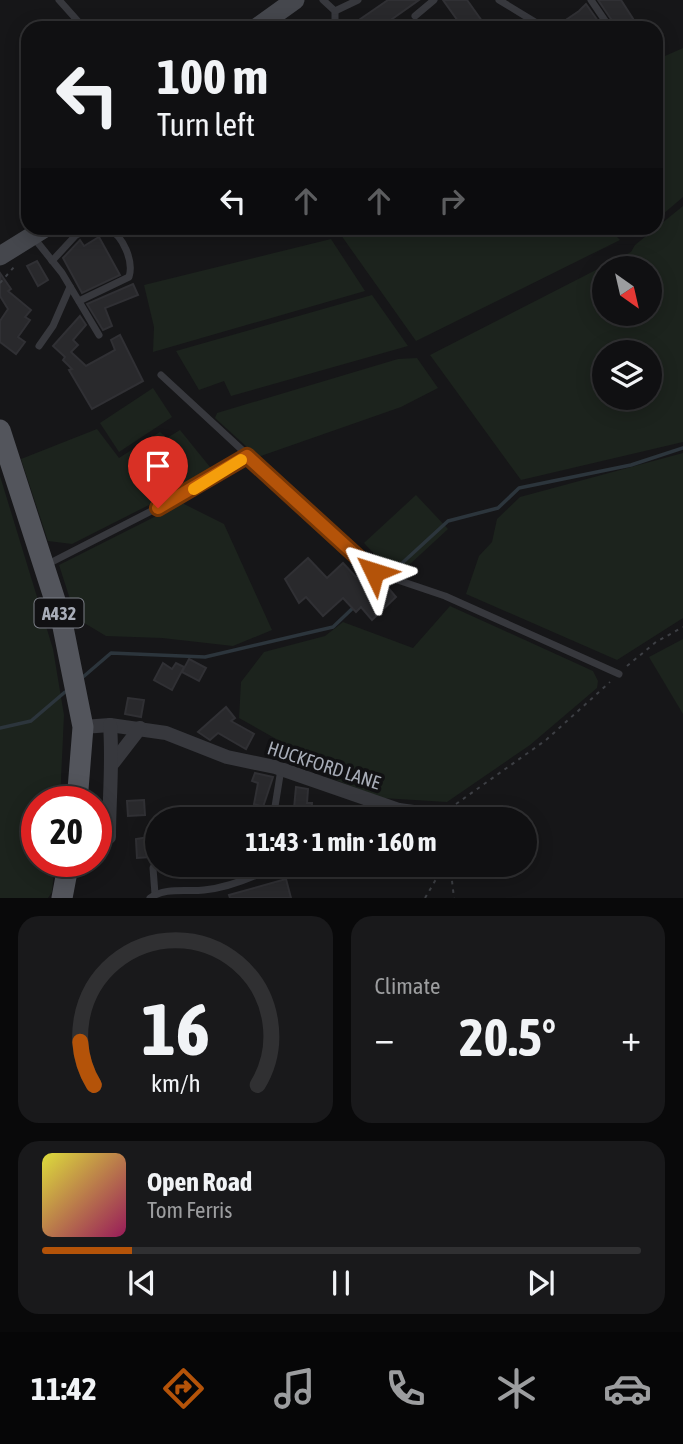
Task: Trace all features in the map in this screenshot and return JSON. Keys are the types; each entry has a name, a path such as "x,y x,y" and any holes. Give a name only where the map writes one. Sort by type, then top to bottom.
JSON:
{"main road":[{"name":"A432","path":"0,430 62,622 82,727 77,786"},
{"path":"62,898 66,877"}],"street":[{"path":"266,21 295,0"},
{"path":"0,256 34,235"},
{"path":"110,725 113,763 110,786"},
{"name":"HUCKFORD LANE","path":"82,727 110,725 166,733 227,757 281,769 390,807"},
{"path":"113,763 140,728"}],"lane":[{"path":"59,0 78,21"},
{"path":"323,0 335,11 335,21"},
{"path":"335,11 358,0"},
{"path":"415,16 435,0"},
{"path":"499,0 533,21"},
{"path":"591,0 605,21"},
{"path":"42,235 52,261 99,335"},
{"path":"52,261 76,235"},
{"path":"79,301 129,277 131,269 128,256 116,235"},
{"path":"39,346 53,326 70,287"},
{"path":"161,375 374,572 445,596 619,674"},
{"path":"44,566 204,484 247,456"},
{"path":"275,807 281,769"},
{"path":"153,877 153,896 203,890 253,877"}],"path":[{"path":"461,807 546,740 642,652 683,626"},
{"path":"425,898 437,877"},
{"path":"452,877 454,898"}],"shaded area":[{"path":"683,48 683,197 663,214 663,57"},
{"path":"683,206 683,442 521,480 430,355 592,272 592,326 662,326 662,256 623,256 631,252 647,235 663,235 663,222"},
{"path":"341,235 615,235 620,240 416,341"},
{"path":"331,239 365,291 153,352 154,327 144,285"},
{"path":"372,295 408,346 231,396 224,381 199,390 176,351"},
{"path":"417,358 438,388 401,407 258,457 215,418 217,413 398,359"},
{"path":"153,388 172,417 119,452 100,423"},
{"path":"97,429 119,458 160,432 167,438 180,430 214,472 72,544 48,541 21,459"},
{"path":"683,453 683,618 617,660 466,594 479,556 492,542 497,519 520,497"},
{"path":"0,476 53,649 64,715 61,786 21,786 21,877 53,877 52,892 48,898 0,898"},
{"path":"416,495 448,529 396,577 364,543"},
{"path":"182,503 224,524 272,630 233,646 162,638 106,636 76,618 59,565"},
{"path":"450,606 593,671 598,681 597,688 530,745 447,802 382,798 323,775 317,762 239,718 241,682 264,652 325,636 343,622 413,648"},
{"path":"683,639 683,714 649,657"}],"building":[{"path":"388,0 419,0 389,21 357,21"},
{"path":"443,0 467,0 482,21 458,21"},
{"path":"598,0 621,0 634,21 612,21"},
{"path":"586,4 598,21 564,21"},
{"path":"99,237 120,275 82,293 63,258 80,240 84,246"},
{"path":"37,261 48,280 38,286 27,266"},
{"path":"0,273 11,289 8,291 31,310 25,317 30,320 18,337 25,342 16,354 0,342 0,321 8,309 0,296"},
{"path":"133,284 138,295 105,308 112,326 103,330 87,304"},
{"path":"80,316 86,325 73,340 78,345 71,352 86,366 115,350 111,340 120,335 143,381 92,409 69,370 72,369 63,360 65,357 53,346"},
{"path":"308,558 327,578 343,563 356,577 359,574 369,585 372,582 375,586 385,584 396,597 372,620 361,607 356,612 343,598 323,616 306,597 299,603 285,579"},
{"path":"189,659 206,668 199,681 182,672"},
{"path":"163,663 172,669 176,663 184,667 172,690 154,680"},
{"path":"128,698 144,700 141,717 125,714"},
{"path":"226,707 235,718 231,721 254,734 246,749 218,733 210,740 198,732"},
{"path":"255,773 273,777 263,807 254,804 258,783 252,781"},
{"path":"296,787 308,789 307,803 312,803 312,807 294,807"},
{"path":"144,800 145,815 128,816 127,801"},
{"path":"145,838 145,857 137,858 136,839"},
{"path":"286,879 291,898 230,898 229,895"}],"waterway":[{"path":"376,587 448,521 498,508 519,488 631,465 683,448"},
{"path":"83,677 111,653 205,657 333,627 355,606"},
{"path":"0,728 31,721 65,692"}],"slow traffic":[{"path":"194,489 241,460"}],"route":[{"path":"158,508 204,484 247,456 374,572"}]}
